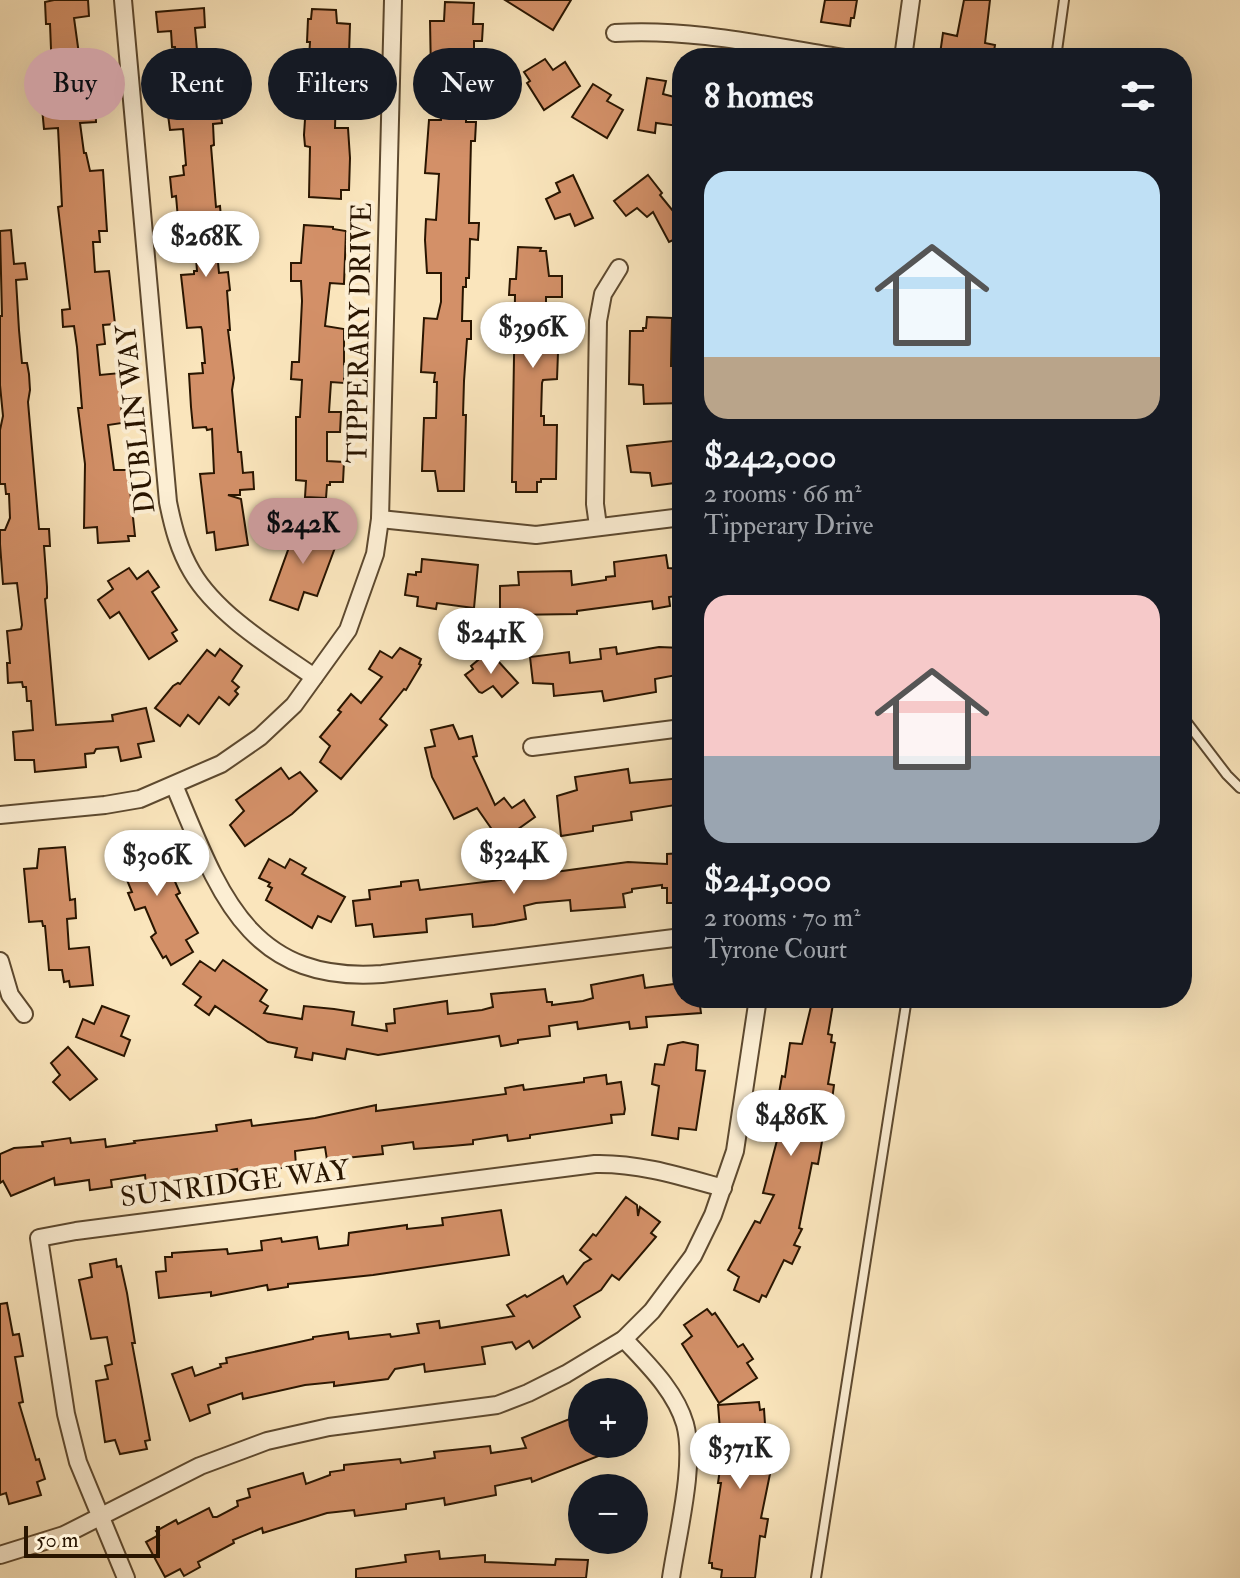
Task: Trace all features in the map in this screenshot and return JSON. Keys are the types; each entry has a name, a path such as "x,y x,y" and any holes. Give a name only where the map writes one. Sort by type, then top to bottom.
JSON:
{"street":[{"name":"DUBLIN WAY","path":"123,0 168,502 175,537 193,573 213,599 256,636 314,677"},
{"name":"TIPPERARY DRIVE","path":"0,815 140,799 221,764 260,737 294,705 348,630 375,554 380,519 393,0"},
{"path":"904,48 911,0"},
{"path":"615,33 651,30 778,48"},
{"path":"598,526 595,504 598,321 603,294 619,268"},
{"path":"380,519 536,535 672,518"},
{"path":"532,747 672,729"},
{"path":"174,785 215,883 241,921 274,952 317,970 354,976 382,974 672,938"},
{"path":"0,961 10,995 24,1014"},
{"path":"0,1555 64,1535 200,1466 267,1441 329,1427 497,1405 566,1374 624,1339 652,1311 693,1256 723,1188 735,1151 756,1008"},
{"name":"SUNRIDGE WAY","path":"101,1518 78,1462 66,1414 39,1238 595,1164 623,1163 723,1188"},
{"path":"624,1339 660,1378 685,1425 688,1445 686,1481 671,1578"},
{"path":"101,1518 126,1578"}],"lane":[{"path":"1057,48 1064,0"},
{"path":"1192,729 1240,788"},
{"path":"816,1578 905,1008"}],"building":[{"path":"88,0 89,16 74,18 78,48 51,48 45,2"},
{"path":"505,0 571,0 553,30"},
{"path":"825,0 857,0 850,26 821,22"},
{"path":"964,0 990,0 985,43 995,45 995,48 941,48 943,33 957,36"},
{"path":"445,2 474,3 473,24 483,24 482,41 474,41 474,48 431,48 430,21 444,21"},
{"path":"204,8 205,27 195,28 197,48 172,47 171,31 158,32 156,12"},
{"path":"312,9 336,10 337,23 350,24 349,48 310,48 308,19 311,19"},
{"path":"545,59 553,70 565,62 580,86 544,110 527,83 530,81 524,72"},
{"path":"647,78 666,81 663,94 672,96 672,125 656,123 655,133 638,130"},
{"path":"593,84 611,95 607,101 623,110 607,138 572,117"},
{"path":"43,120 96,120 80,123 90,171 103,170 107,231 99,231 100,242 93,242 95,272 109,271 115,324 103,325 105,344 97,345 100,375 120,373 122,423 108,425 114,470 128,470 135,536 128,536 129,541 98,543 97,527 84,528 85,464 78,408 82,408 77,347 74,326 63,327 62,310 70,309 58,207 62,206 58,128 44,129"},
{"path":"169,120 222,120 222,123 213,124 214,145 211,146 216,207 220,206 222,230 218,230 219,240 216,241 219,273 228,272 230,290 227,291 228,330 238,452 241,452 243,473 253,472 254,489 240,490 240,495 228,495 241,499 248,545 216,550 214,532 207,533 200,474 214,473 212,429 193,428 191,407 189,374 203,373 202,363 205,363 202,330 201,327 187,328 181,275 197,271 194,232 192,228 179,230 176,196 172,197 170,177 184,175 183,129 170,130"},
{"path":"305,120 335,120 335,128 348,128 349,190 341,190 341,199 309,197 310,147 305,146"},
{"path":"429,120 476,122 475,141 471,141 469,223 479,223 478,240 470,239 469,278 466,278 466,287 463,287 462,321 471,321 464,381 464,491 438,491 435,471 422,471 424,418 436,418 437,382 434,382 435,373 421,372 424,318 437,319 441,302 441,273 427,273 426,219 436,220 439,174 425,173"},
{"path":"573,175 593,218 575,226 570,214 555,219 546,199 560,192 556,183"},
{"path":"648,175 672,210 672,241 669,242 653,212 647,217 637,208 626,216 614,201"},
{"path":"304,225 346,231 344,284 330,283 325,326 344,329 344,383 331,382 329,412 341,412 340,432 327,432 327,461 344,462 343,482 330,482 326,498 305,497 306,481 296,480 296,417 300,417 302,380 291,379 292,362 299,362 302,301 301,281 291,281 291,263 301,263"},
{"path":"11,230 14,264 25,263 27,279 16,280 19,330 22,363 27,363 29,374 28,402 39,529 49,529 50,546 44,546 45,599 56,725 113,721 112,715 146,708 154,741 138,744 141,757 121,761 118,747 96,749 94,753 85,754 86,767 35,772 34,760 15,760 13,732 33,730 31,701 27,701 26,687 22,682 8,683 7,631 21,629 22,625 17,583 3,584 0,544 0,530 5,530 10,518 9,494 6,494 5,484 0,484 3,416 0,385 0,231"},
{"path":"518,247 546,251 549,276 562,276 562,297 546,297 546,326 559,326 557,379 543,380 541,416 544,416 544,425 557,425 556,479 541,479 537,482 537,492 516,492 516,482 512,482 515,295 509,295 510,279 516,279"},
{"path":"647,317 672,318 672,403 644,404 643,385 629,384 630,331 646,328"},
{"path":"672,441 672,483 652,486 650,473 631,472 627,446"},
{"path":"303,520 326,528 323,541 336,545 317,596 304,592 298,610 270,600 296,528 300,530"},
{"path":"666,555 668,568 672,568 670,606 653,609 652,601 577,611 577,614 500,615 500,586 519,585 518,572 571,571 572,585 615,576 614,562"},
{"path":"422,559 478,565 474,608 437,603 436,609 417,606 418,597 405,595 408,574 421,572"},
{"path":"129,568 137,579 148,571 159,587 152,592 177,630 172,633 177,641 149,659 119,612 110,618 98,600 113,589 108,581"},
{"path":"616,647 617,654 672,648 672,676 655,679 656,692 604,701 602,691 554,696 553,684 533,683 530,657 569,652 570,663 601,659 600,649"},
{"path":"400,648 421,659 421,665 406,690 380,719 387,725 341,779 320,762 330,746 320,737 341,712 338,710 351,694 361,703 382,677 369,669 380,651 392,658"},
{"path":"220,649 242,666 232,681 239,687 235,691 238,694 229,705 219,697 199,724 188,715 180,726 155,708 173,686 180,684 207,650 215,656"},
{"path":"489,651 518,683 502,697 493,686 479,692 465,675"},
{"path":"453,725 459,739 472,736 477,756 473,757 495,805 504,798 512,808 524,800 535,817 500,841 477,808 454,819 432,777 425,748 435,746 431,730"},
{"path":"281,768 289,779 300,772 317,791 292,814 245,846 230,825 244,811 236,800"},
{"path":"628,769 630,783 672,779 672,806 631,812 632,820 593,826 593,831 561,836 557,796 577,790 575,777"},
{"path":"140,838 146,849 159,845 180,893 176,895 198,933 186,940 193,952 171,965 166,956 163,958 151,937 156,933 145,907 135,910 128,893 132,892 117,856 121,855 117,846"},
{"path":"65,847 70,900 75,899 76,918 67,919 69,949 89,947 93,985 70,987 69,981 64,982 62,970 49,970 45,926 42,921 29,922 24,869 37,868 39,849"},
{"path":"667,854 672,854 672,903 667,903 667,888 662,888 662,885 632,889 632,892 623,894 625,907 571,911 570,900 536,903 524,906 526,919 494,925 473,927 472,914 426,919 427,932 374,937 372,924 356,926 353,901 370,899 369,890 401,886 401,882 418,880 420,890 501,880 500,870 517,868 518,877 628,862 667,864"},
{"path":"269,859 285,868 290,859 306,868 302,874 345,897 331,922 318,916 312,928 266,900 272,888 268,886 270,883 259,878"},
{"path":"223,960 267,990 260,1001 268,1006 264,1013 302,1019 304,1006 334,1009 354,1012 352,1025 387,1031 386,1024 395,1023 394,1009 447,1001 448,1014 482,1010 493,1007 491,994 545,989 547,1002 552,1002 552,1005 583,1001 593,998 591,985 643,975 645,988 672,984 672,1008 700,1008 701,1013 646,1017 647,1027 630,1029 629,1022 578,1029 577,1022 549,1026 550,1036 518,1040 518,1043 501,1046 499,1036 378,1055 347,1049 345,1059 313,1053 312,1060 295,1057 297,1048 268,1042 215,1006 209,1015 195,1005 201,997 183,984 200,961 215,971"},
{"path":"102,1006 129,1016 121,1036 130,1040 124,1056 76,1037 83,1019 94,1024"},
{"path":"811,1008 832,1008 828,1034 832,1035 831,1042 835,1043 828,1084 834,1085 832,1100 825,1099 818,1164 812,1163 799,1228 802,1229 794,1245 800,1247 792,1264 784,1260 766,1297 762,1295 759,1302 734,1290 739,1277 728,1270 755,1221 760,1223 774,1195 763,1193 779,1133 785,1134 791,1101 778,1099 782,1076 785,1077 790,1043 802,1044"},
{"path":"683,1042 698,1045 696,1070 705,1071 696,1130 679,1128 678,1139 652,1135 659,1086 652,1084 655,1064 664,1065 668,1045"},
{"path":"68,1047 97,1079 70,1100 53,1082 60,1075 51,1063"},
{"path":"606,1075 607,1084 621,1082 624,1114 611,1115 612,1123 530,1135 530,1138 508,1141 507,1135 473,1140 473,1144 414,1149 413,1142 382,1146 383,1154 327,1160 325,1147 295,1151 296,1166 238,1174 237,1169 146,1185 145,1175 111,1180 112,1187 90,1190 89,1180 55,1185 54,1178 11,1196 3,1181 0,1183 0,1154 14,1148 43,1146 42,1142 70,1138 71,1143 105,1139 106,1147 217,1131 216,1125 251,1120 252,1126 315,1118 376,1105 376,1111 506,1094 505,1088 523,1085 524,1090 584,1082 584,1078"},
{"path":"626,1197 637,1205 638,1216 640,1207 660,1222 651,1233 656,1237 619,1280 612,1275 601,1290 574,1306 580,1317 533,1348 529,1341 516,1349 512,1342 482,1347 485,1364 425,1372 424,1364 395,1369 388,1379 334,1386 334,1382 305,1385 243,1399 242,1393 208,1405 210,1413 190,1421 172,1374 192,1367 195,1376 221,1367 220,1364 227,1363 226,1358 313,1337 348,1332 349,1339 390,1334 391,1337 419,1333 417,1324 439,1321 440,1328 514,1316 507,1305 563,1276 567,1284 591,1259 580,1250 593,1234 596,1236"},
{"path":"501,1210 509,1255 288,1284 288,1287 268,1290 267,1285 211,1296 211,1292 159,1298 156,1272 166,1271 165,1257 172,1257 172,1253 227,1249 228,1254 262,1250 261,1241 281,1238 282,1242 317,1237 319,1249 348,1245 349,1233 407,1225 407,1229 443,1225 442,1218"},
{"path":"116,1259 117,1267 121,1266 127,1293 135,1343 132,1343 150,1440 145,1441 147,1449 120,1454 115,1440 105,1442 96,1381 108,1379 105,1366 112,1364 107,1337 91,1339 79,1280 92,1277 90,1264"},
{"path":"7,1303 13,1335 19,1334 23,1356 15,1357 23,1402 19,1403 45,1479 37,1482 41,1495 9,1504 6,1493 0,1495 0,1304"},
{"path":"707,1309 712,1315 715,1313 738,1347 743,1344 753,1359 747,1363 757,1378 719,1403 682,1344 692,1336 684,1325"},
{"path":"759,1402 760,1410 764,1409 766,1439 762,1468 771,1469 761,1518 768,1519 765,1537 760,1536 755,1578 721,1578 722,1570 712,1568 712,1563 709,1563 721,1483 718,1483 722,1455 718,1405"},
{"path":"568,1420 568,1458 593,1458 532,1482 531,1478 495,1486 496,1495 445,1505 444,1498 406,1504 406,1509 355,1516 354,1510 327,1513 263,1533 262,1528 233,1540 234,1543 198,1562 200,1567 184,1576 180,1569 165,1577 146,1542 159,1535 156,1531 176,1520 178,1524 209,1508 213,1517 217,1517 238,1506 237,1501 250,1497 248,1489 303,1473 306,1484 330,1475 330,1472 344,1470 344,1465 400,1459 401,1463 435,1458 434,1452 490,1446 491,1453 526,1448 522,1438"},
{"path":"439,1551 440,1559 485,1555 485,1562 555,1565 556,1559 588,1560 586,1578 356,1578 356,1569 406,1562 405,1555"}]}
